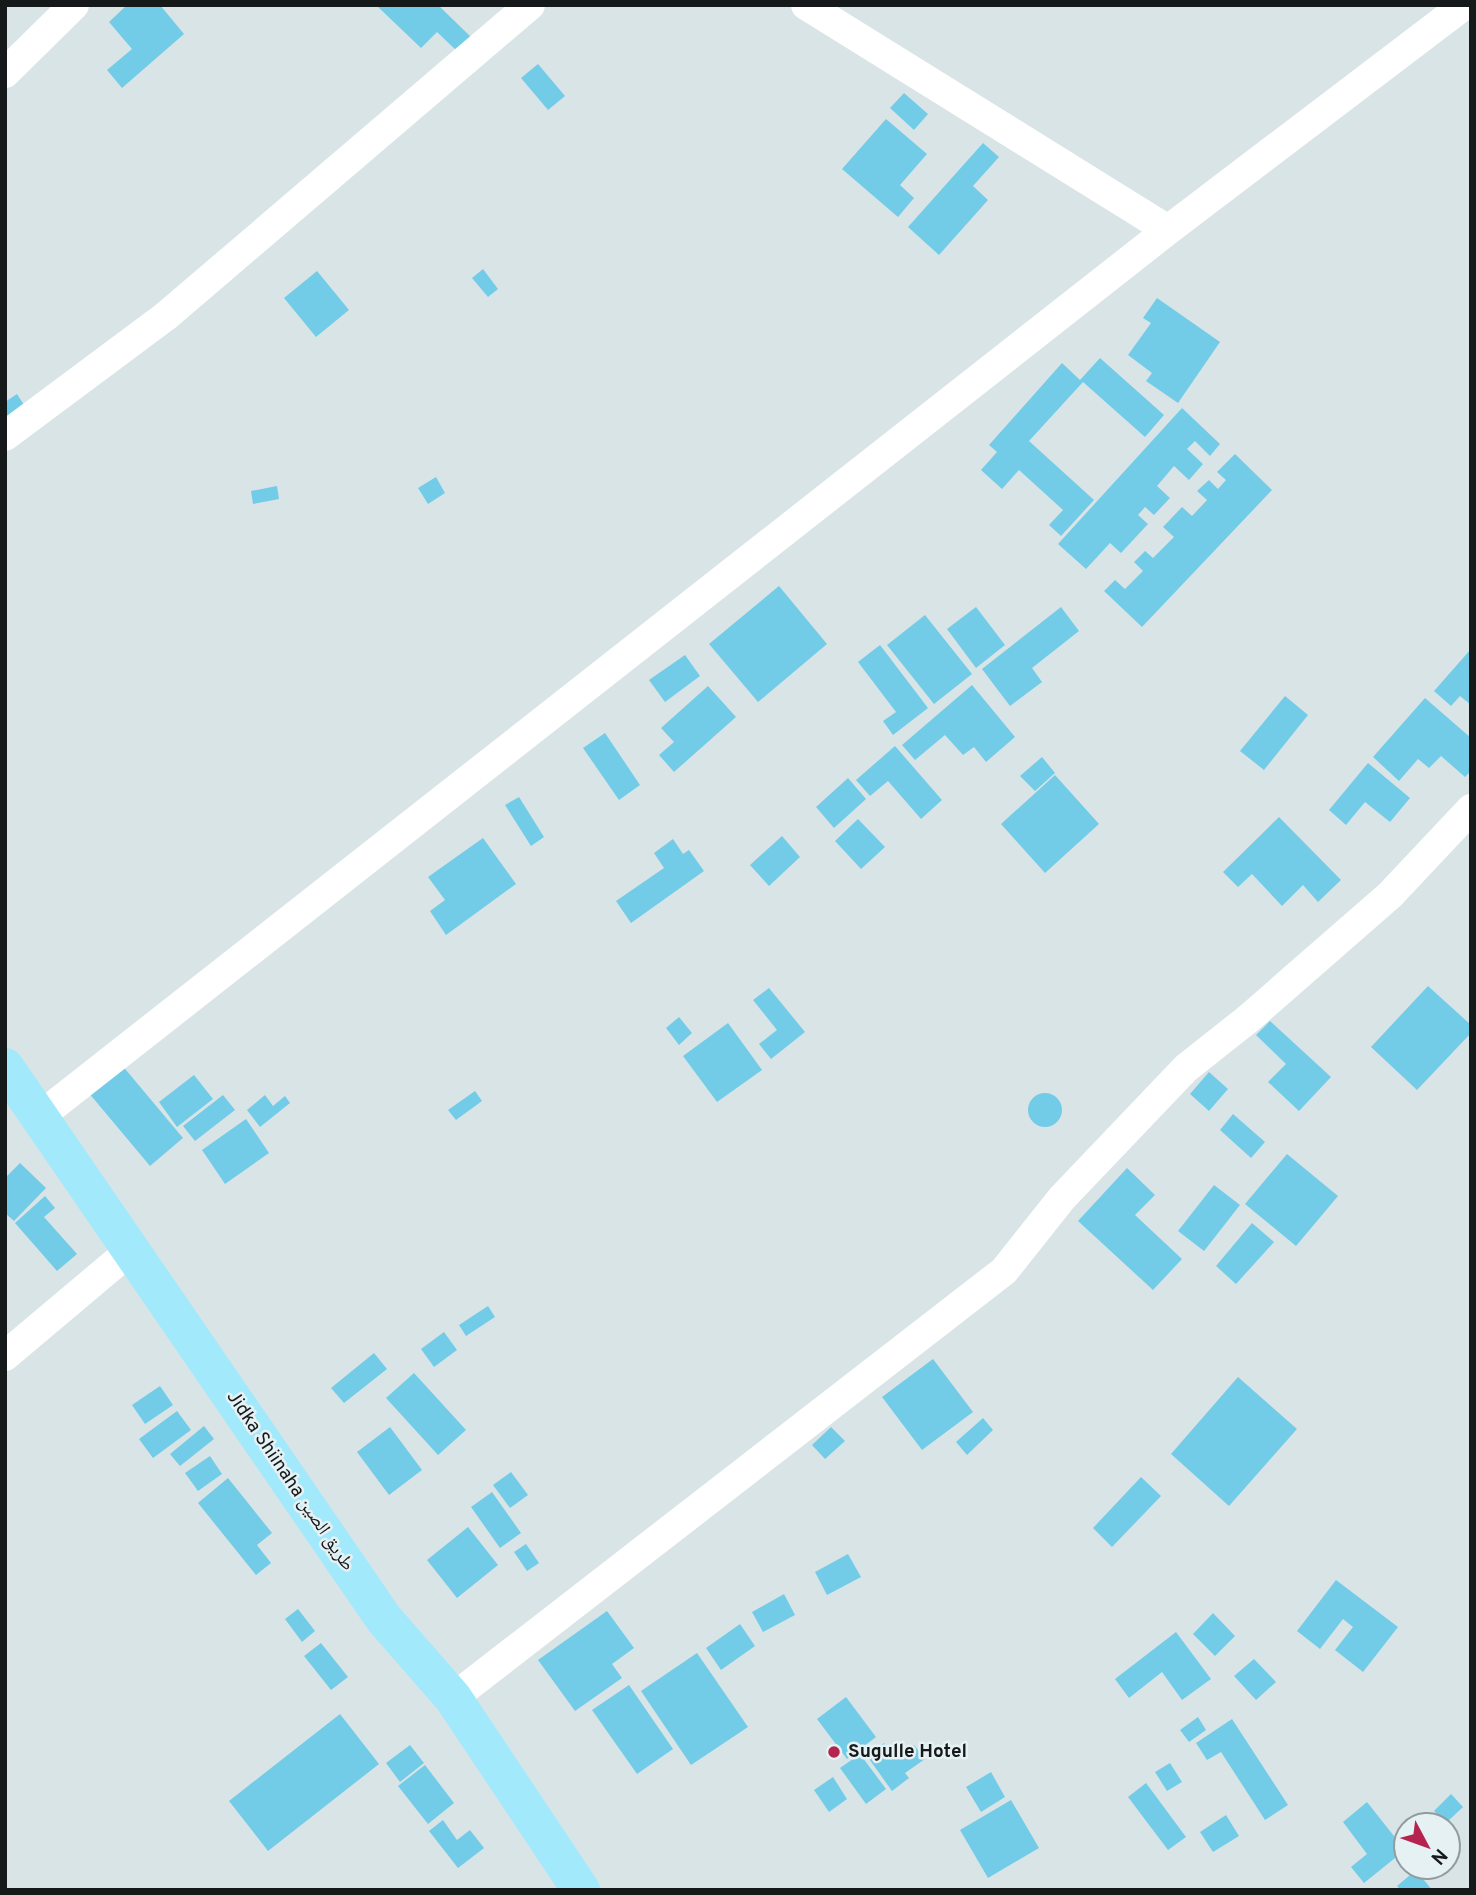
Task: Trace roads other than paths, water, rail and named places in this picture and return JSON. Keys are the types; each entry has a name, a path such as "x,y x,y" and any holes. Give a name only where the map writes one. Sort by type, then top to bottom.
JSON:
{"main road":[{"name":"Jidka Shiinaha طريق الصين","path":"5,1067 384,1619 453,1698 581,1890"}],"street":[{"path":"5,73 74,5"},
{"path":"5,436 166,316 530,5"},
{"path":"806,5 1168,230"},
{"path":"39,1117 1168,230 1464,5"},
{"path":"453,1698 1004,1271 1062,1198 1186,1068 1248,1019 1390,895 1471,808"},
{"path":"5,1356 132,1249"}],"place":[{"name":"Sugulle Hotel","path":"834,1752"}]}
